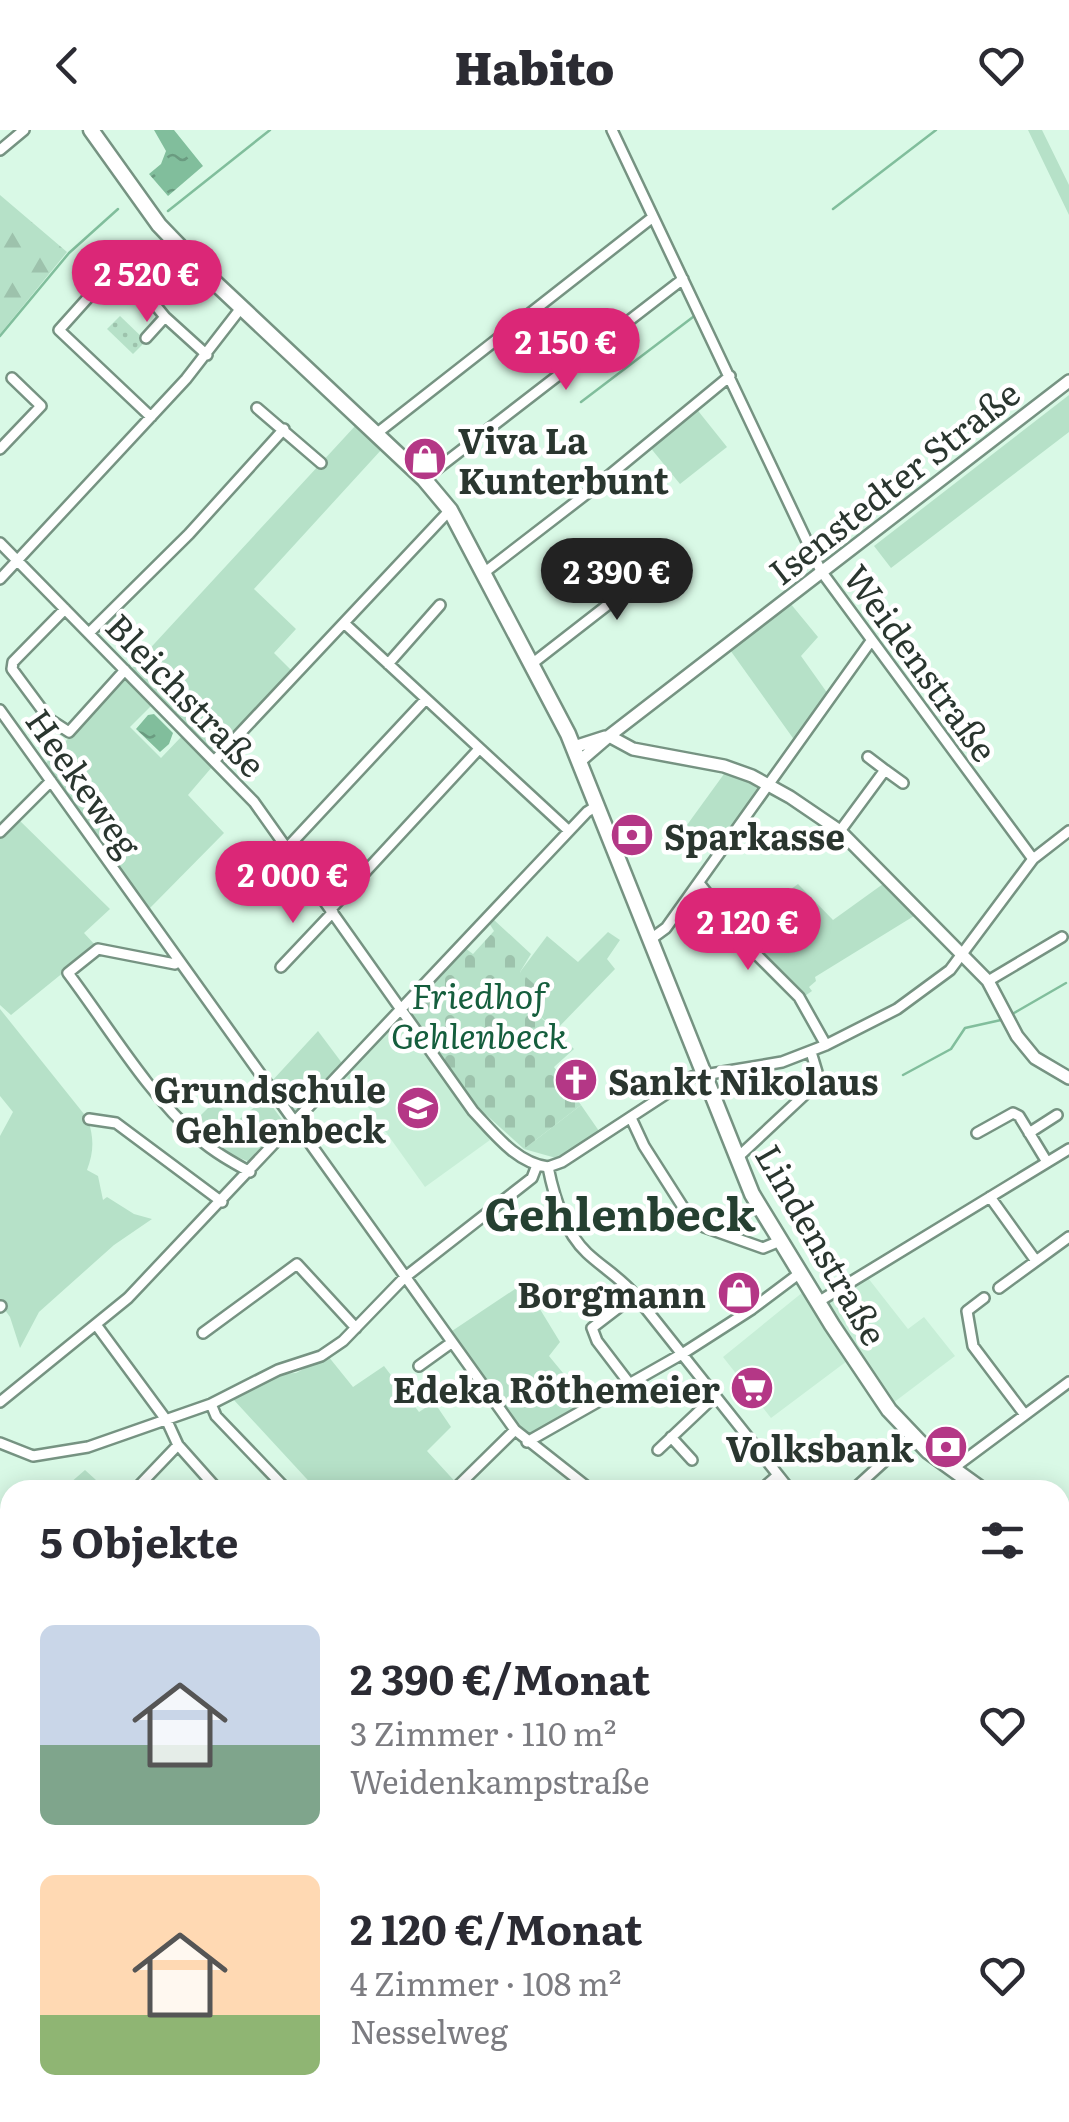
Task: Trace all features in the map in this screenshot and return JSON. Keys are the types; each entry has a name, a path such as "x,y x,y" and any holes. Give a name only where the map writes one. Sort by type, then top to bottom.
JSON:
{"main road":[{"name":"Lindenstraße","path":"91,130 159,225 424,479 450,510 577,754 736,1158 780,1242 868,1380 912,1436 967,1480"},
{"name":"Isenstedter Straße","path":"577,754 609,736 1069,380"},
{"path":"609,736 633,750 724,766 770,784 840,831 988,981 1026,1048 1045,1066 1069,1078"}],"street":[{"path":"0,150 24,130"},
{"name":"Weidenstraße","path":"612,130 821,571 1033,859"},
{"path":"376,434 654,216"},
{"path":"151,417 59,330 120,262 165,317 208,354"},
{"path":"424,479 682,279"},
{"path":"0,580 208,354 242,308"},
{"path":"146,338 165,317"},
{"path":"485,572 730,376"},
{"path":"0,449 41,406 12,378"},
{"path":"258,408 320,463"},
{"path":"89,633 188,534 284,429"},
{"path":"214,762 450,510"},
{"name":"Bleichstraße","path":"0,543 254,802 472,1110 512,1151 543,1166"},
{"path":"533,663 677,551"},
{"path":"388,664 440,605"},
{"path":"65,609 14,662 12,669 49,718 69,732 125,670"},
{"path":"344,623 569,832"},
{"path":"651,939 666,928 871,641"},
{"path":"287,848 426,699"},
{"name":"Heekeweg","path":"0,710 514,1430 578,1480"},
{"path":"281,967 480,749"},
{"path":"868,757 903,783"},
{"path":"840,831 885,770"},
{"path":"0,832 51,781"},
{"path":"0,1402 97,1326 222,1202 569,832 598,806"},
{"path":"0,1443 20,1453 48,1456 88,1447 211,1404 278,1370 320,1356 356,1328 404,1278 543,1166 562,1162 692,1077 751,1069 811,1052 897,1009 927,989 963,956 1033,859 1069,831"},
{"path":"698,883 755,954 799,997 826,1045"},
{"path":"988,981 1062,938"},
{"path":"179,961 175,964 98,949 68,973 173,1114 213,1150 250,1172"},
{"path":"736,1158 814,1086 817,1072 811,1052"},
{"path":"977,1133 1014,1113 1047,1162"},
{"path":"1029,1133 1057,1115"},
{"path":"632,1118 644,1146 693,1220 763,1248 780,1242"},
{"path":"89,1119 116,1122 222,1202"},
{"path":"818,1302 1069,1148"},
{"path":"543,1166 555,1202 582,1247 635,1294 782,1480"},
{"path":"990,1197 1036,1261"},
{"path":"999,1288 1069,1237"},
{"path":"203,1333 297,1264 356,1328"},
{"path":"527,1442 682,1354 800,1273"},
{"path":"629,1383 597,1341 592,1328 635,1294"},
{"path":"984,1298 967,1311 973,1346 1025,1415"},
{"path":"97,1326 167,1421 178,1444 209,1480"},
{"path":"419,1366 451,1343"},
{"path":"952,1470 1069,1382"},
{"path":"658,1450 715,1396"},
{"path":"211,1404 216,1416 277,1480"},
{"path":"465,1480 514,1430"},
{"path":"864,1480 912,1436"},
{"path":"672,1437 692,1460"},
{"path":"145,1480 178,1444"},
{"path":"773,1480 778,1475"}],"shaded area":[{"name":"Grundschule Gehlenbeck","path":"396,1022 403,1022 490,1140 425,1187 346,1076"},
{"path":"868,1278 908,1329 924,1317 955,1356 893,1403 827,1302"},
{"path":"803,1292 847,1361 771,1418 723,1357"}],"green space":[{"path":"1028,130 1042,130 1069,185 1069,215"},
{"path":"0,195 67,252 0,334"},
{"path":"120,316 146,341 133,354 107,329"},
{"path":"1069,395 1069,432 891,568 874,546"},
{"path":"695,407 727,447 680,484 649,446"},
{"path":"356,425 382,449 254,589 296,629 274,653 293,672 217,753 213,752 131,669"},
{"path":"790,603 818,637 801,656 828,694 795,741 730,650"},
{"path":"124,677 152,705 130,727 161,758 182,736 212,767 188,795 224,833 149,909 46,763"},
{"path":"724,774 759,785 761,790 716,854 687,825"},
{"path":"17,818 110,909 84,933 96,946 11,1015 0,1005 0,835"},
{"path":"798,884 833,920 883,884 914,916 815,977 809,987 812,991 802,998 758,951 785,933 766,907"},
{"name":"Friedhof Gehlenbeck","path":"493,919 531,954 520,972 547,995 535,1012 574,1049 554,1067 581,1105 524,1149 472,1102 410,1014 410,1007 465,948 473,954 494,931 489,923"},
{"path":"608,932 620,940 607,959 615,969 556,1030 535,1012 520,972 547,936 578,962"},
{"path":"0,1009 88,1119 92,1145 87,1170 98,1176 103,1200 107,1197 134,1214 152,1219 114,1245 39,1312 20,1348 10,1317 0,1303 0,1136 13,1112 0,1096"},
{"path":"318,1031 345,1067 294,1115 271,1082"},
{"path":"266,1098 286,1125 250,1162 229,1154 191,1125 214,1102 237,1121"},
{"path":"581,1105 599,1131 556,1158 524,1149"},
{"path":"524,1283 560,1342 549,1356 586,1401 532,1435 524,1433 449,1333"},
{"path":"328,1356 353,1387 384,1366 419,1412 434,1402 451,1427 427,1451 454,1480 308,1480 233,1399 279,1374 296,1373"},
{"path":"85,1470 96,1480 74,1480"}],"water":[{"path":"154,130 174,130 203,166 168,196 149,174 161,164 166,151"},
{"path":"154,714 173,733 160,752 136,729 148,715"}],"waterway":[{"path":"168,211 270,130"},
{"path":"833,209 936,130"},
{"path":"0,336 69,253 118,209"},
{"path":"581,402 693,317"},
{"path":"1014,1013 1066,983"},
{"path":"903,1075 951,1049 965,1028 1001,1020"}],"place":[{"name":"Viva La Kunterbunt","path":"425,459"},
{"name":"Sparkasse","path":"632,835"},
{"name":"Sankt Nikolaus","path":"576,1080"},
{"name":"Grundschule Gehlenbeck","path":"418,1108"},
{"name":"Borgmann","path":"739,1293"},
{"name":"Edeka Röthemeier","path":"752,1388"},
{"name":"Volksbank","path":"946,1447"}],"district":[{"name":"Gehlenbeck","path":"620,1211"}]}
